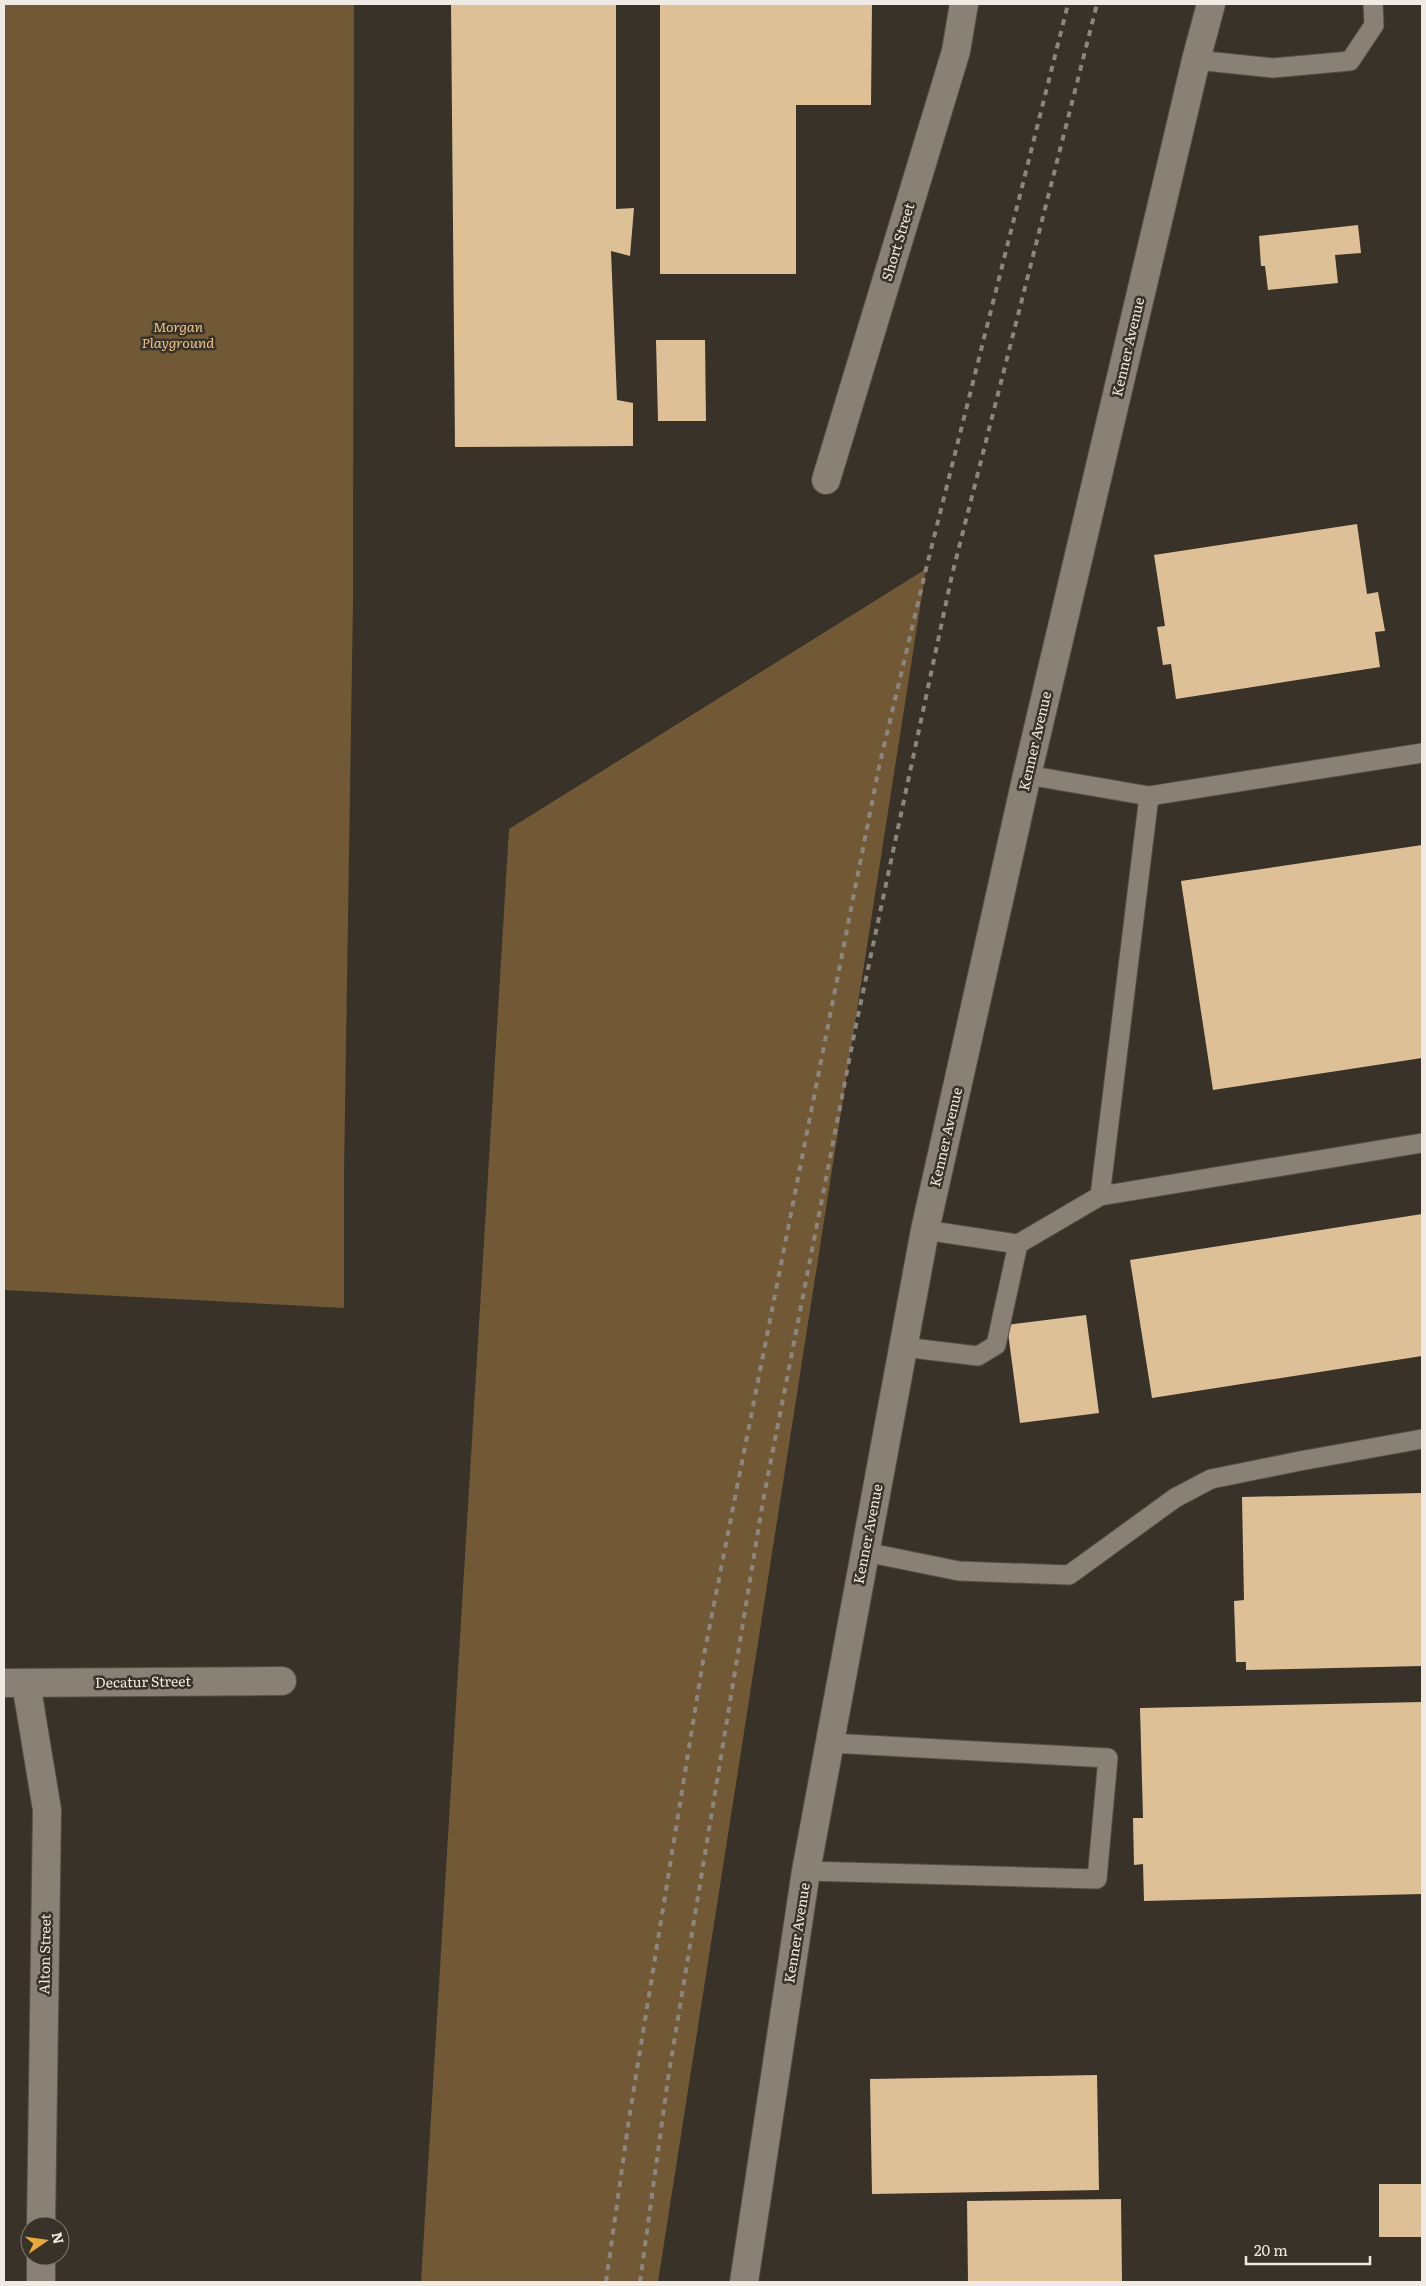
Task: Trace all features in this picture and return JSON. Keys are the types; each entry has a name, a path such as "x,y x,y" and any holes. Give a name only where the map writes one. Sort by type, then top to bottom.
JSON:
{"street":[{"name":"Short Street","path":"826,480 956,51 964,4"},
{"name":"Kenner Avenue","path":"744,2282 806,1871 925,1230 1027,775 1196,60 1211,4"},
{"name":"Decatur Street","path":"15,1684 282,1681"},
{"name":"Alton Street","path":"15,1684 46,1810 41,2216"},
{"path":"41,2266 41,2282"}],"lane":[{"path":"1196,60 1273,68 1350,61 1374,25 1373,4"},
{"path":"1027,775 1149,796 1422,753"},
{"path":"1100,1196 1149,796"},
{"path":"925,1230 1018,1244 1100,1196 1422,1143"},
{"path":"903,1347 978,1356 996,1345 1018,1244"},
{"path":"865,1552 959,1571 1069,1575 1175,1498 1211,1479 1422,1439"},
{"path":"806,1871 1097,1879 1108,1758 830,1743"}],"green space":[{"name":"Morgan Playground","path":"4,4 354,4 353,601 344,1173 344,1308 4,1290"},
{"path":"926,569 658,2282 421,2282 509,829"}],"building":[{"path":"451,4 616,4 616,209 634,208 630,256 611,251 617,400 633,403 633,446 455,447"},
{"path":"660,4 872,4 871,105 796,105 796,274 660,274"},
{"path":"1358,225 1361,253 1335,255 1338,283 1268,290 1265,266 1261,266 1259,236"},
{"path":"656,340 705,340 706,421 658,421"},
{"path":"1357,524 1367,594 1378,592 1385,631 1375,632 1380,667 1176,699 1171,664 1163,665 1157,627 1165,626 1154,555"},
{"path":"1422,845 1422,1058 1213,1090 1181,881"},
{"path":"1422,1214 1422,1356 1152,1398 1130,1260"},
{"path":"1086,1315 1099,1413 1020,1423 1007,1325"},
{"path":"1422,1493 1422,1666 1246,1670 1246,1662 1236,1662 1234,1601 1244,1600 1242,1497"},
{"path":"1422,1702 1422,1894 1144,1901 1143,1864 1134,1865 1133,1818 1143,1818 1140,1708"},
{"path":"1097,2075 1099,2190 872,2194 870,2079"},
{"path":"1379,2184 1422,2184 1422,2237 1379,2237"},
{"path":"1121,2199 1122,2282 968,2282 967,2201"}],"railway":[{"path":"606,2282 629,2119 704,1655 879,767 926,569 1068,4"},
{"path":"640,2282 668,2079 763,1501 856,1025 952,575 1097,4"}]}
